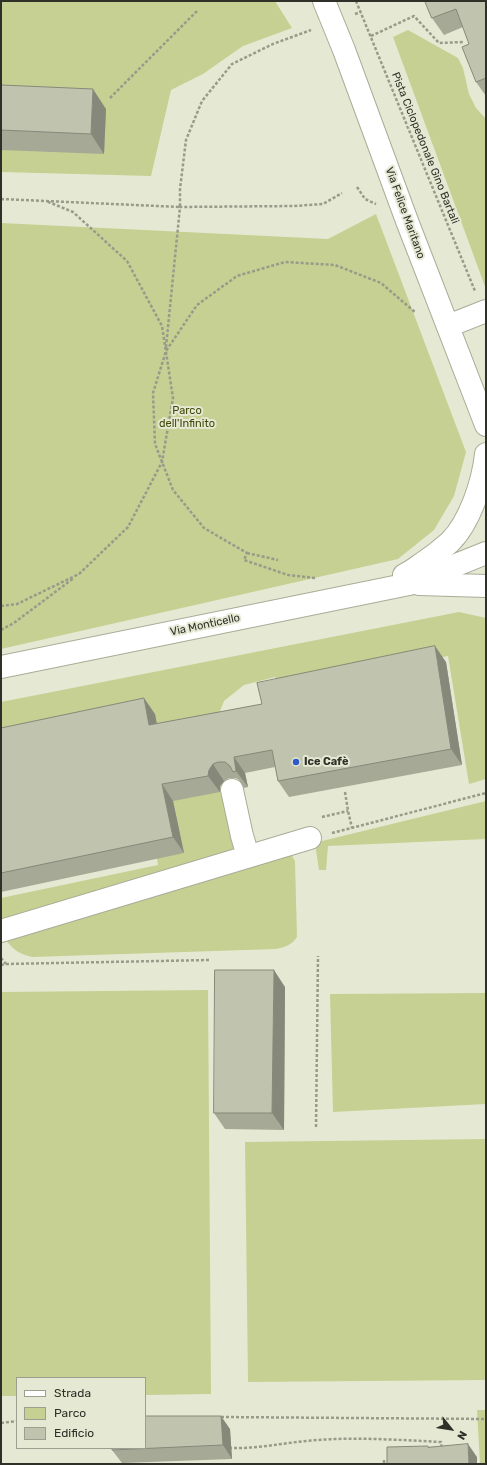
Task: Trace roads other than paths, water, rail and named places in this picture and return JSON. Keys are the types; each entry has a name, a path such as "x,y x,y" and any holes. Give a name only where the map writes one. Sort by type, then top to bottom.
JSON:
{"street":[{"name":"Via Felice Maritano","path":"324,1 344,50 486,426"},
{"path":"448,326 481,302"},
{"path":"330,600 407,574 434,556 451,541 463,523 474,501 482,477 486,454"},
{"name":"Via Monticello","path":"1,667 409,584 486,553"},
{"name":"Via Monticello","path":"409,584 486,586"},
{"path":"232,790 248,856"},
{"path":"1,931 310,838"}],"place":[{"name":"Ice Cafè","path":"296,762"}],"park label":[{"name":"Parco dell'Infinito","path":"187,417"}]}
